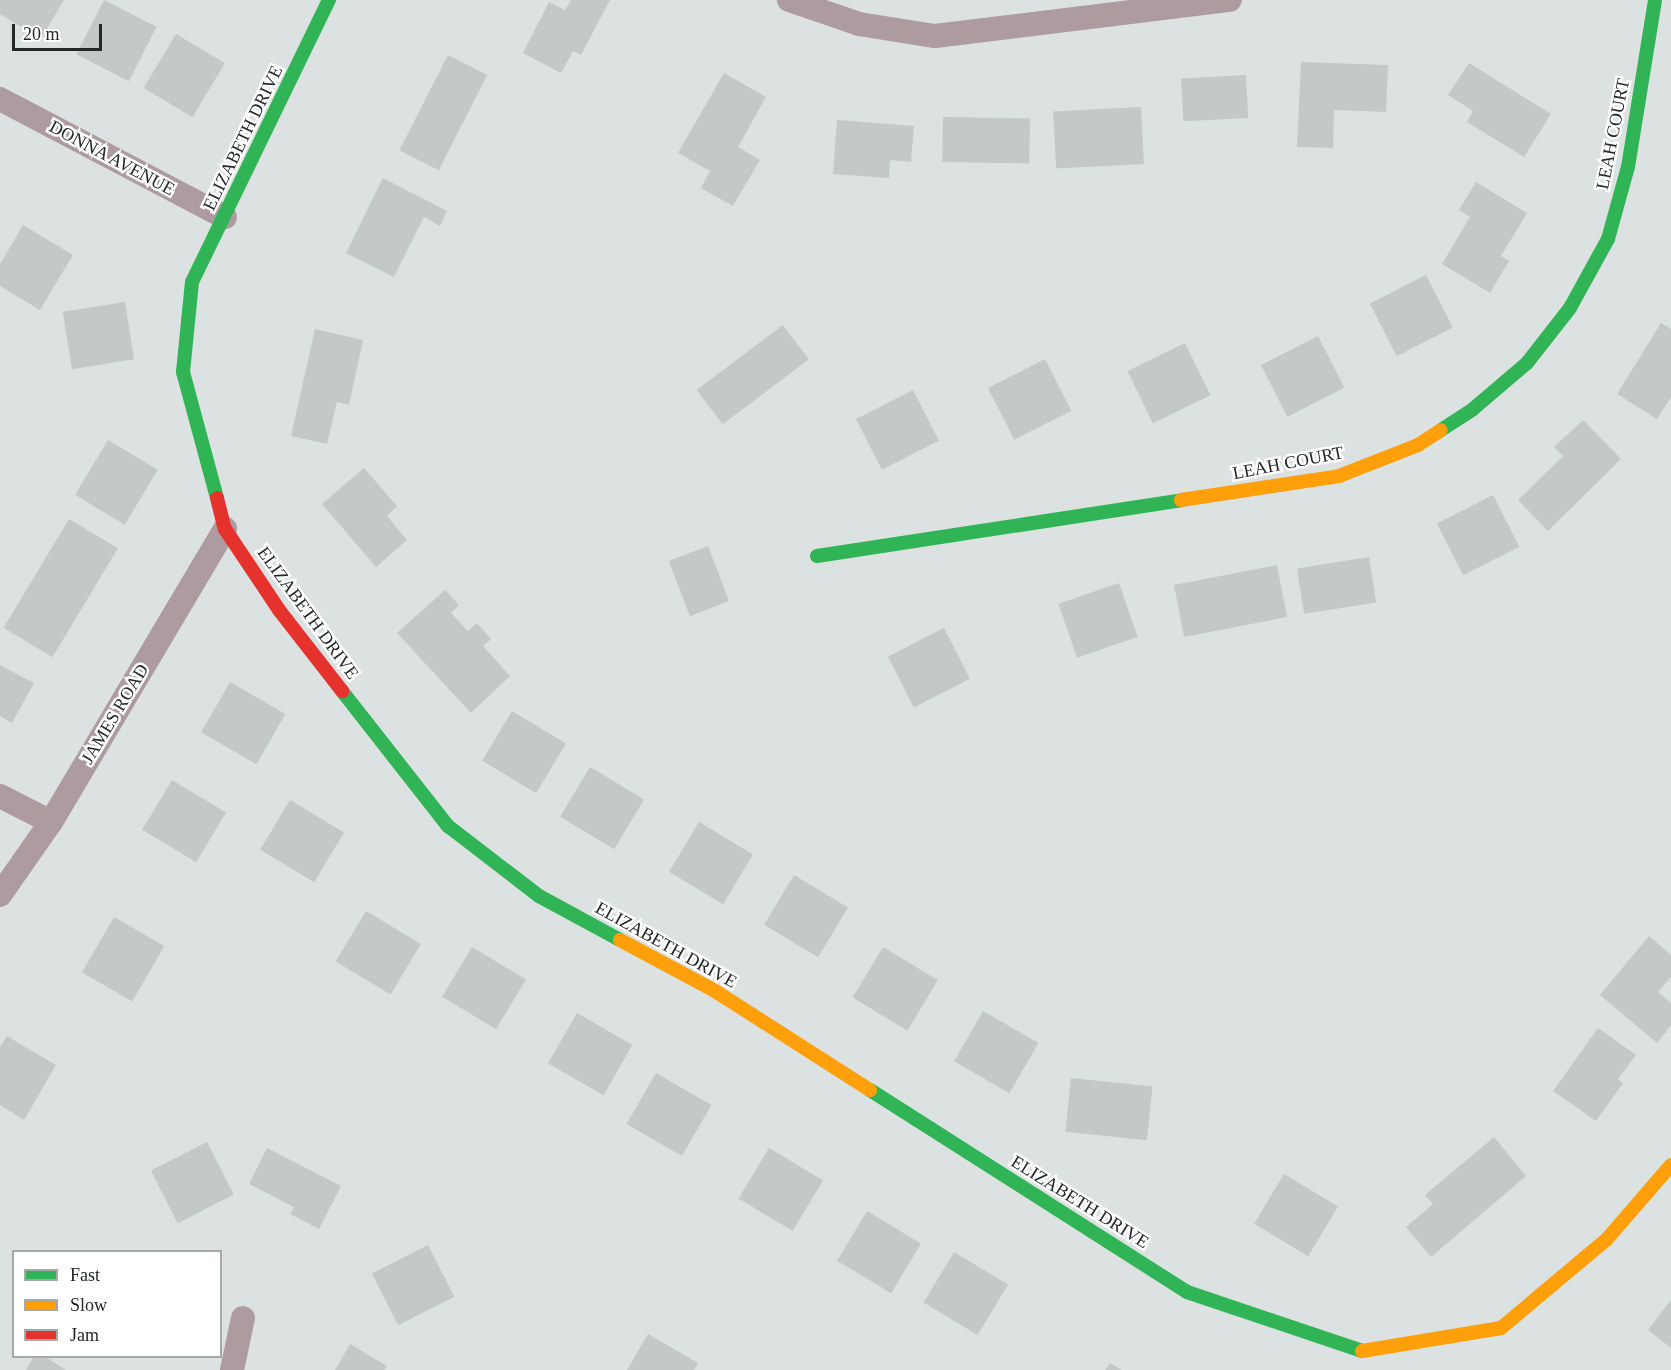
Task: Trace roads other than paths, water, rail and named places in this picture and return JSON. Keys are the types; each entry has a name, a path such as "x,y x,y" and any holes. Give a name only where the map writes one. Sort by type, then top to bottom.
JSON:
{"street":[{"name":"ELIZABETH DRIVE","path":"329,0 192,282 183,372 225,529 279,610 448,826 539,896 715,991 1187,1292 1358,1352 1501,1328 1607,1239 1671,1165"},
{"path":"789,0 859,24 935,36 1230,0"},
{"name":"LEAH COURT","path":"817,556 1339,476 1418,445 1473,409 1527,363 1570,308 1608,239 1628,167 1657,1"},
{"name":"DONNA AVENUE","path":"0,99 225,217"},
{"name":"JAMES ROAD","path":"0,895 51,822 225,529"},
{"path":"0,796 51,822"},
{"path":"231,1370 243,1318"}]}
